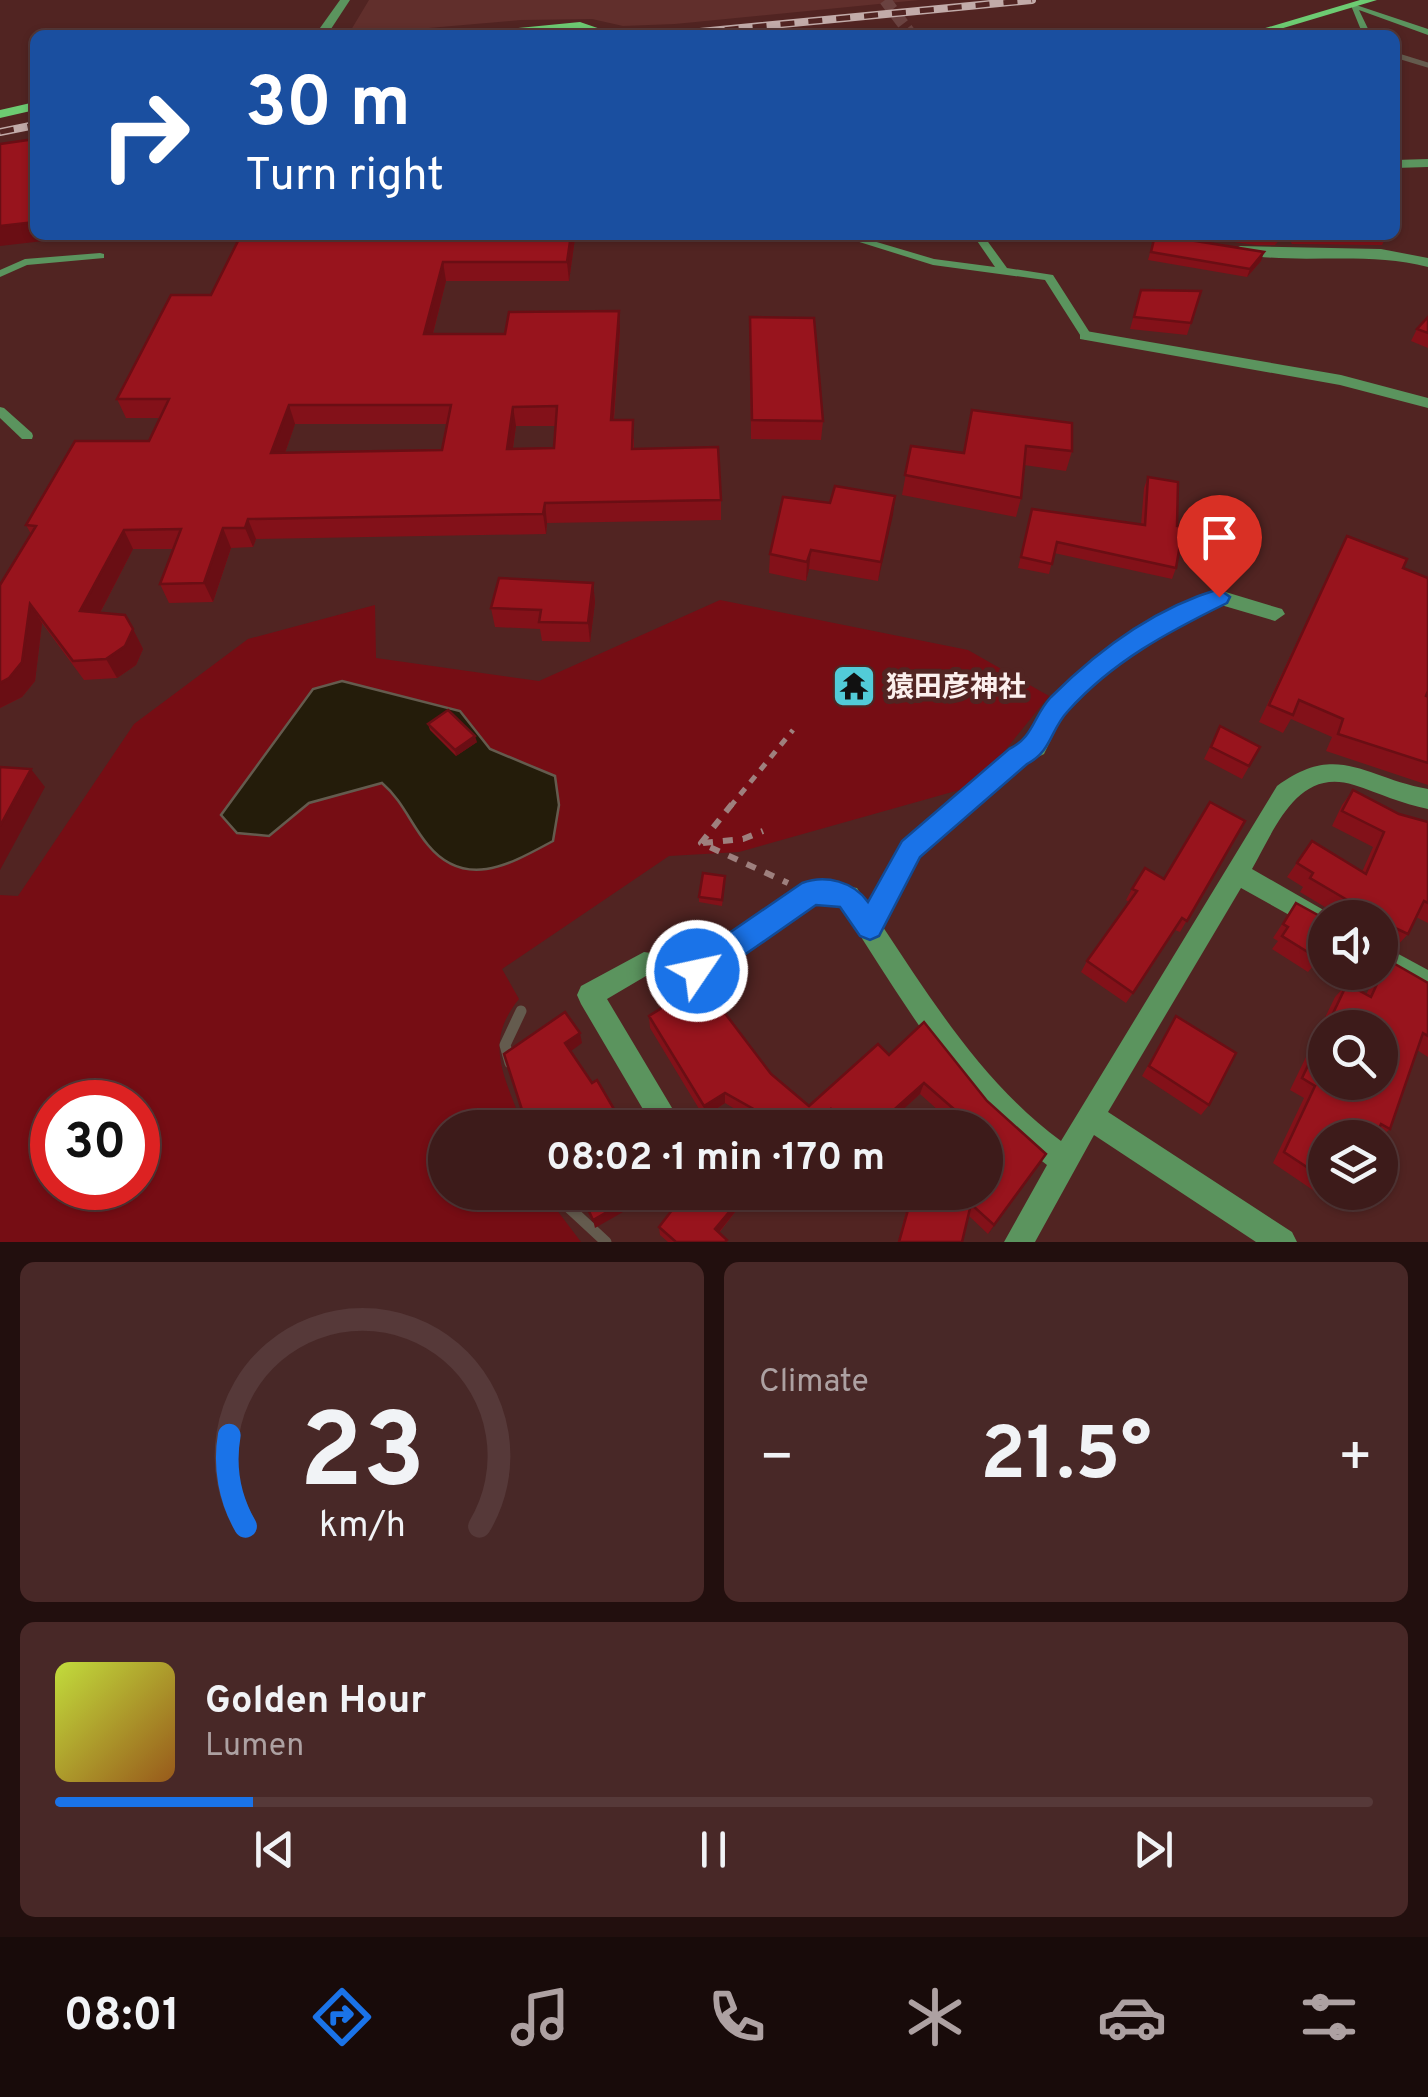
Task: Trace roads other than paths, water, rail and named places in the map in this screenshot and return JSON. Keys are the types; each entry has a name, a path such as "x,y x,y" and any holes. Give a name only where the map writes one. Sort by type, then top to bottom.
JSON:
{"street":[{"path":"325,30 345,0"},
{"path":"1266,30 1372,0"},
{"path":"528,30 580,25 596,30"},
{"path":"0,114 30,107"},
{"path":"1400,166 1428,163"},
{"path":"1396,240 1404,255"},
{"path":"1222,247 1256,253 1368,250 1428,263"},
{"path":"1086,336 1341,380 1428,403"},
{"path":"870,927 911,849 1018,757 1036,748 1056,707 1133,639 1219,597 1274,614"},
{"path":"1019,1242 1090,1116 1285,794 1306,773 1330,770 1428,799"},
{"path":"1237,873 1308,914"},
{"path":"659,1110 590,994 644,964 697,971 812,892 848,896 963,1064 1027,1136 1065,1161"},
{"path":"1398,966 1428,984"},
{"path":"1090,1116 1282,1242"}],"lane":[{"path":"1354,5 1428,32"},
{"path":"1354,5 1365,30"},
{"path":"859,240 932,262 1049,277 1086,336"},
{"path":"982,240 1004,270"},
{"path":"0,274 25,262 100,256"},
{"path":"0,412 27,436"}],"waterway":[{"path":"1400,57 1428,65"},
{"path":"510,1063 505,1045 521,1011"},
{"path":"571,1210 606,1242"}],"tunnel":[{"path":"885,0 908,30"}],"railway":[{"path":"721,30 1032,0"},
{"path":"0,132 30,126"}],"place":[{"name":"猿田彦神社","path":"854,686"}]}
